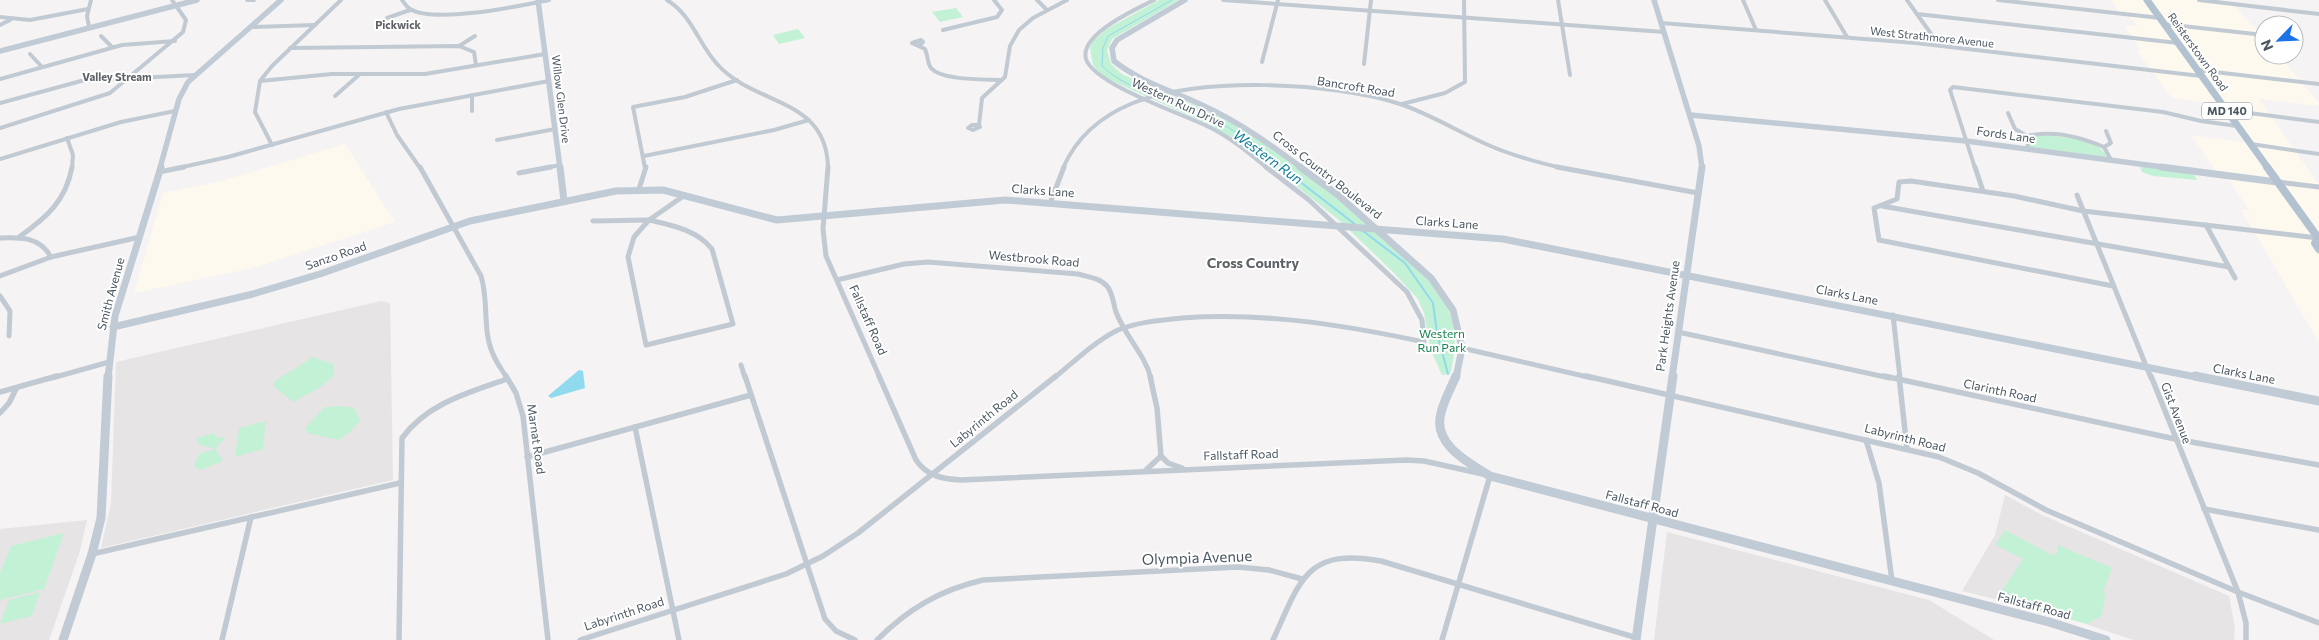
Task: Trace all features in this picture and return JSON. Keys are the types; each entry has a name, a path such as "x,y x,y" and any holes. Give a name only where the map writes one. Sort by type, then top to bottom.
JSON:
{"main road":[{"path":"0,50 198,0"},
{"name":"Smith Avenue","path":"63,640 92,554 103,503 109,362 113,327 159,172 180,93 195,75 281,0"},
{"name":"Cross Country Boulevard","path":"1185,0 1117,40 1112,48 1112,58 1121,69 1220,114 1262,138 1338,195 1378,229 1439,287 1457,319 1462,348 1459,370 1440,414 1440,426 1443,436 1454,451 1487,476"},
{"name":"Park Heights Avenue","path":"1637,639 1702,161 1690,115 1654,0"},
{"name":"Reisterstown Road","path":"2147,0 2319,238"},
{"name":"Willow Glen Drive","path":"538,1 564,201"},
{"name":"Fords Lane","path":"1690,115 1966,141 2277,182"},
{"name":"Clarks Lane","path":"564,201 616,191 639,189 663,190 769,219 784,220 984,200 1050,203 1503,239 2319,401"},
{"name":"Sanzo Road","path":"113,327 253,294 352,263 452,226 564,201"},
{"path":"2319,238 2316,244 2319,249"},
{"name":"Fallstaff Road","path":"1487,476 2049,622 2102,639"}],"street":[{"path":"89,27 87,20 91,0"},
{"path":"0,128 97,99 110,93 183,32 186,23 185,16 172,0"},
{"path":"247,0 254,0"},
{"path":"272,145 254,112 260,82 267,71 290,48 342,0"},
{"path":"402,0 404,5 410,10 430,14 456,14 549,0"},
{"name":"Fallstaff Road","path":"667,0 688,16 713,60 738,80 809,120 820,132 826,146 824,247 916,460 923,470 932,475 961,480 1413,460 1487,476"},
{"path":"944,30 997,17 1002,10 994,0"},
{"path":"1037,0 1047,10"},
{"path":"979,125 982,98 1007,73 1011,41 1026,24 1067,0"},
{"name":"Western Run Drive","path":"1154,0 1097,32 1089,41 1086,50 1088,65 1100,77 1201,123 1231,141 1338,226 1401,284 1413,300 1422,320 1424,342"},
{"path":"1224,0 1278,2 1562,26 1664,32"},
{"path":"1364,64 1371,0"},
{"path":"1400,104 1445,92 1465,82 1464,0"},
{"path":"1558,0 1570,75"},
{"path":"1743,0 1756,30"},
{"path":"1826,0 1847,37"},
{"path":"1906,0 1939,45"},
{"path":"1998,0 2254,35"},
{"path":"2199,0 2319,14"},
{"path":"1262,62 1278,2"},
{"path":"0,17 10,20 38,19 88,9"},
{"path":"387,18 410,10"},
{"path":"1917,14 2178,43"},
{"path":"0,24 10,20"},
{"name":"West Strathmore Avenue","path":"1661,23 1939,45 2319,84"},
{"path":"251,27 315,25"},
{"path":"101,36 112,47"},
{"path":"459,46 475,36"},
{"path":"0,79 112,47 138,42 175,40"},
{"path":"920,45 926,51 929,64 937,72 947,75 1002,80"},
{"path":"290,48 459,46 474,52 476,65"},
{"path":"30,54 42,67"},
{"path":"260,82 315,75 412,75 545,54"},
{"path":"335,96 360,74"},
{"path":"0,103 73,82 195,75"},
{"path":"639,189 646,170 633,107 685,97 738,80"},
{"path":"159,172 209,162 386,112 472,94 549,81"},
{"path":"1983,191 1950,90 1953,87 2163,112 2197,120 2237,126"},
{"name":"Bancroft Road","path":"1050,203 1067,159 1079,139 1108,116 1153,96 1217,88 1295,88 1364,96 1400,104 1430,116 1480,143 1527,160 1698,193"},
{"path":"472,94 472,111"},
{"path":"2226,110 2319,122"},
{"path":"0,159 121,122 175,111"},
{"name":"Marnat Road","path":"386,112 397,135 429,180 438,202 484,283 489,343 492,353 521,404 548,640"},
{"path":"2008,113 2015,129 2027,136 2040,134 2088,141 2104,147 2111,160"},
{"path":"644,156 774,130 809,120"},
{"path":"496,140 555,129"},
{"path":"2104,147 2110,143 2106,131"},
{"path":"2027,136 2028,149"},
{"path":"19,238 46,218 60,201 74,159 72,144 67,138"},
{"path":"2250,144 2319,154"},
{"path":"519,173 560,165"},
{"path":"2113,286 1879,240 1874,210 1879,206 1898,199 1897,185 1899,182 1910,181 1983,191 2083,211 2319,238"},
{"name":"Fords Lane","path":"2277,182 2319,187"},
{"name":"Gist Avenue","path":"2077,195 2238,592 2246,623 2246,640"},
{"path":"594,221 632,218 650,220 692,233 710,244 733,324 646,345 628,252 634,236 650,220 685,196"},
{"path":"1879,206 2098,246 2229,267"},
{"path":"2206,225 2235,278"},
{"path":"0,276 51,257 140,237"},
{"path":"0,238 36,240 44,244 51,257"},
{"name":"Westbrook Road","path":"837,280 904,264 928,262 1078,274 1100,281 1110,289 1123,327 1144,360 1152,382 1161,456"},
{"path":"0,296 10,311 9,336"},
{"path":"1893,315 1901,380 1906,449"},
{"name":"Labyrinth Road","path":"580,640 786,574 842,544 1104,338 1123,327 1198,317 1271,316 1337,324 1424,342"},
{"name":"Clarinth Road","path":"1678,332 2175,439 2319,465"},
{"name":"Labyrinth Road","path":"1462,348 1906,449 1965,467 2046,510 2238,592 2319,623"},
{"path":"0,392 109,362"},
{"path":"741,365 805,565 825,618 836,631 855,640"},
{"path":"399,640 402,438 417,418 441,405 507,379"},
{"path":"0,413 9,403 16,389"},
{"path":"527,457 751,395"},
{"path":"635,427 679,640"},
{"path":"1866,440 1879,483 1892,581"},
{"path":"1143,472 1155,464 1161,456 1168,463 1188,470"},
{"path":"1442,640 1487,476"},
{"path":"92,554 400,483"},
{"path":"2204,508 2260,521 2319,530"},
{"path":"222,640 251,517"},
{"path":"1273,640 1302,579 1308,573 1323,563 1339,559 1359,558 1381,561 1637,639"},
{"name":"Olympia Avenue","path":"877,640 902,615 928,598 953,587 983,580 1238,567 1269,570 1302,579"}],"shaded area":[{"path":"2108,0 2215,0 2232,4 2254,27 2254,65 2287,65 2319,103 2319,106 2259,99 2319,185 2319,342 2241,210 2249,210 2226,175 2217,173 2191,135 2249,143 2222,105 2172,98 2137,51 2141,51 2124,25 2137,26 2128,14 2120,13 2112,1"},
{"path":"345,144 395,222 253,268 134,293 163,193 218,182"},
{"path":"381,301 390,303 393,480 101,548 111,503 116,362"},
{"path":"2005,495 2042,515 2229,596 2235,628 2234,640 2133,640 2062,616 1962,591 1995,535"},
{"path":"87,520 80,551 49,640 0,640 0,529"},
{"path":"1667,532 1929,600 1994,640 1654,640"}],"green space":[{"name":"Western Run Park","path":"1159,0 1179,0 1112,39 1107,50 1111,64 1122,74 1219,117 1274,149 1331,194 1410,262 1432,284 1448,310 1455,346 1450,374 1442,375 1430,348 1424,313 1418,299 1340,221 1279,172 1210,125 1110,80 1099,73 1093,65 1090,48 1092,42 1107,29"},
{"path":"956,8 963,17 940,22 932,12"},
{"path":"798,29 805,38 779,44 773,35"},
{"path":"2042,135 2079,139 2088,142 2096,145 2107,157 2029,147 2031,136"},
{"path":"2140,166 2193,173 2197,180 2153,176 2142,172"},
{"path":"313,357 333,364 334,376 319,388 293,402 273,386 275,381"},
{"path":"341,406 354,408 360,420 349,433 339,440 307,433 305,428 325,407"},
{"path":"266,421 263,449 235,457 239,428"},
{"path":"215,433 215,437 225,438 215,449 199,445 196,438"},
{"path":"215,449 223,461 201,470 194,466 199,454"},
{"path":"2005,530 2052,555 2058,552 2058,545 2112,568 2103,592 2106,595 2101,616 2087,624 1996,599 2023,559 1995,545"},
{"path":"64,533 44,589 0,600 0,573 11,546"},
{"path":"40,592 32,616 0,624 9,600"}],"water":[{"path":"579,370 583,371 585,388 551,398 548,396"}],"waterway":[{"name":"Western Run","path":"1172,0 1108,36 1103,48 1102,66 1127,83 1228,127 1283,168"},
{"name":"Western Run","path":"1281,167 1356,225"},
{"name":"Western Run","path":"1363,231 1405,263 1433,303 1437,333 1448,374"}],"district":[{"name":"Pickwick","path":"398,25"},
{"name":"Valley Stream","path":"117,77"},
{"name":"Cross Country","path":"1253,263"}]}
